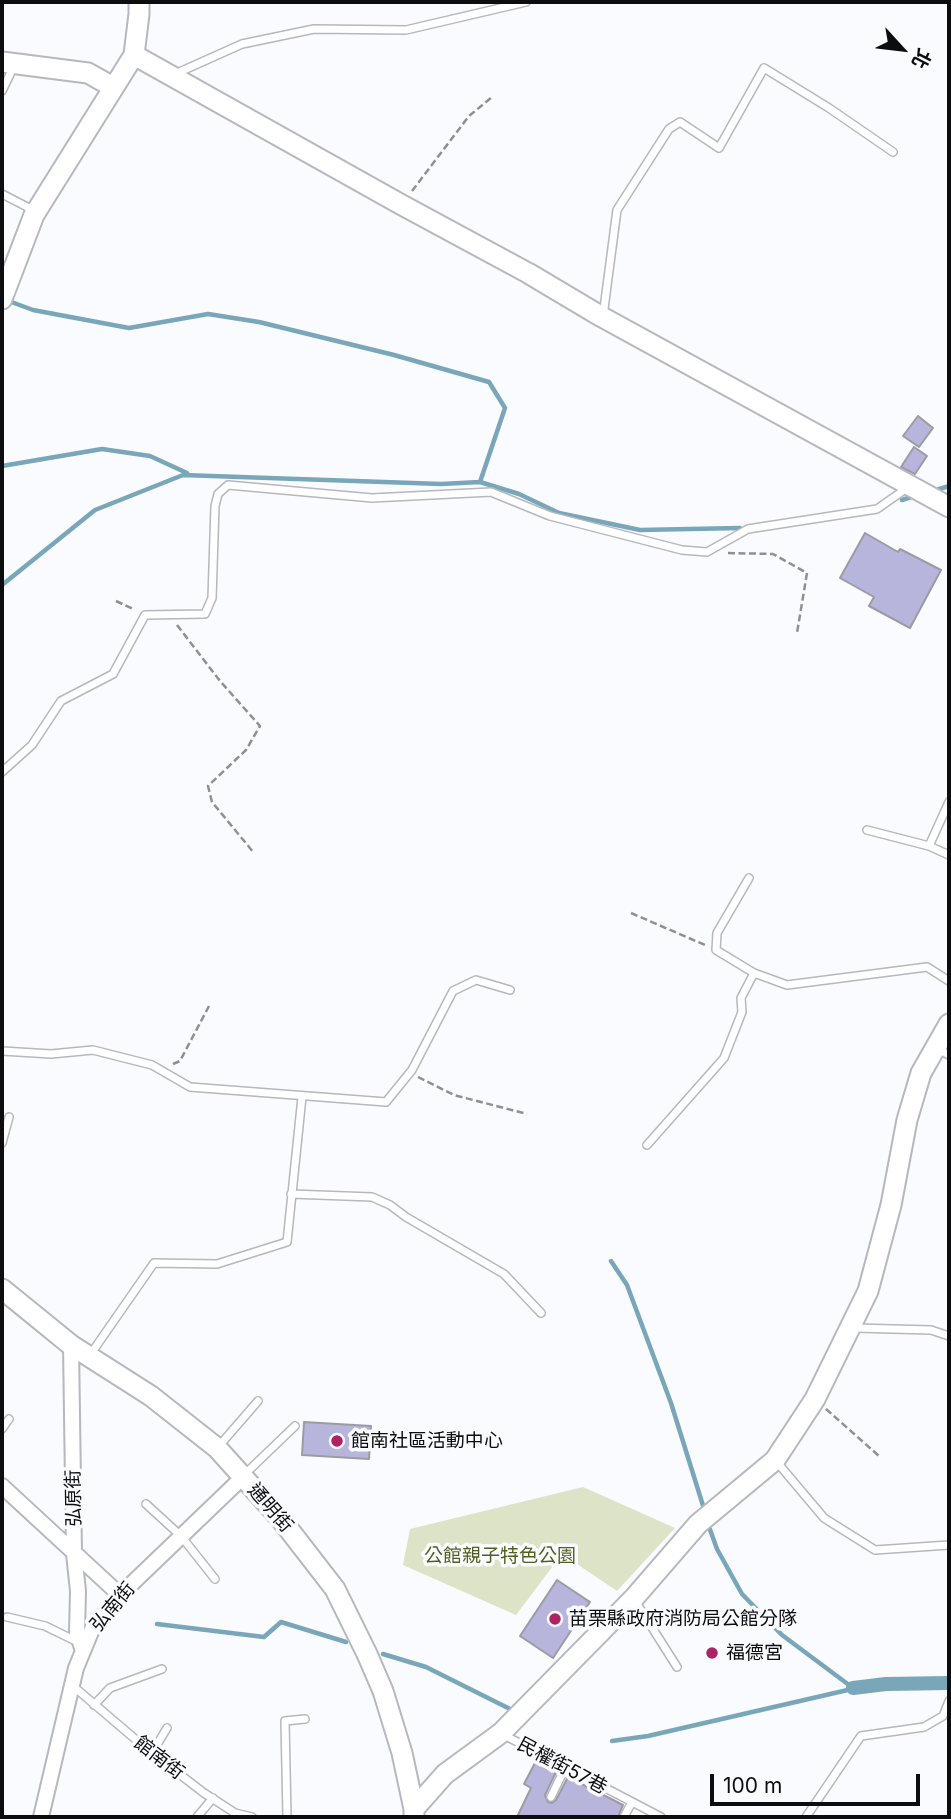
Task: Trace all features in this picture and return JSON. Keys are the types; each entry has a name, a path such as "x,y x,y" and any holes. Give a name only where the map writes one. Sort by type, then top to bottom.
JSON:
{"street":[{"path":"4,288 36,212 134,55 139,2"},
{"path":"134,55 528,273 602,317 942,503"},
{"path":"9,63 88,73 113,87"},
{"path":"414,1813 445,1774 501,1733 634,1598 698,1524 775,1460 815,1399 867,1291 891,1205 907,1120 921,1073 942,1051 949,1024"},
{"name":"通明街","path":"2,1289 71,1345 151,1396 217,1448 281,1517 335,1589 383,1691 401,1753 414,1813"},
{"name":"弘原街","path":"71,1345 75,1554 79,1591 77,1633 82,1647"},
{"name":"弘南街","path":"41,1817 76,1668 82,1647 93,1627 120,1595 243,1477"},
{"path":"2,1486 120,1595"}],"lane":[{"path":"171,75 242,44 314,29 405,30 526,2"},
{"path":"2,90 9,63"},
{"path":"602,317 617,210 668,129 680,122 719,148 764,68 893,152"},
{"path":"2,194 36,212"},
{"path":"2,772 32,745 61,701 113,674 145,615 205,614 212,598 215,506 218,494 228,485 372,498 491,492 550,516 682,550 707,552 748,529 877,509 910,485"},
{"path":"929,846 949,802"},
{"path":"867,830 929,846 949,855"},
{"path":"749,878 717,933 716,950 754,973 787,985 927,967 949,981"},
{"path":"647,1145 724,1058 742,1012 741,998 754,973"},
{"path":"2,1051 51,1054 93,1050 155,1067 190,1087 386,1101 410,1072 453,990 476,980 510,990"},
{"path":"89,1356 154,1263 217,1264 286,1242 302,1097"},
{"path":"2,1143 9,1118"},
{"path":"291,1194 372,1197 390,1205 504,1274 541,1312"},
{"path":"850,1328 932,1330 949,1336"},
{"path":"217,1448 258,1401"},
{"path":"2,1429 9,1419"},
{"path":"243,1477 295,1426"},
{"path":"775,1460 824,1518 875,1550 949,1545"},
{"path":"146,1504 181,1536 215,1579"},
{"path":"634,1598 677,1667"},
{"path":"7,1617 45,1626 82,1647"},
{"path":"94,1705 110,1688 162,1670"},
{"name":"館南街","path":"73,1686 152,1754 235,1813 252,1817"},
{"path":"806,1817 861,1736 924,1727 943,1716 949,1701"},
{"path":"287,1817 285,1721 305,1719"},
{"path":"152,1754 167,1728"},
{"name":"民權街57巷","path":"501,1733 661,1817"},
{"path":"551,1797 565,1768"},
{"path":"197,1817 213,1798"},
{"path":"624,1817 632,1802"}],"path":[{"path":"402,205 469,116 492,97"},
{"path":"707,552 773,554 807,572 797,633"},
{"path":"116,601 145,615"},
{"path":"168,614 220,681 260,726 246,750 208,786 212,802 254,853"},
{"path":"631,913 716,950"},
{"path":"155,1067 180,1061 209,1006"},
{"path":"410,1072 454,1095 527,1114"},
{"path":"815,1399 878,1456"}],"green space":[{"name":"公館親子特色公園","path":"583,1487 675,1528 617,1591 562,1554 516,1615 403,1565 410,1529"}],"building":[{"path":"918,416 933,428 919,447 903,436"},
{"path":"914,447 927,456 915,474 901,467"},
{"path":"865,533 898,552 900,549 941,570 910,628 869,606 874,597 840,578"},
{"name":"館南社區活動中心","path":"304,1422 371,1426 369,1459 302,1455"},
{"name":"苗栗縣政府消防局公館分隊","path":"557,1580 590,1602 553,1658 520,1636"},
{"path":"537,1759 557,1770 545,1795 548,1802 556,1800 568,1777 623,1805 618,1817 517,1817 531,1788 524,1784"}],"waterway":[{"path":"6,300 33,310 129,328 208,314 259,322 394,355 489,382 505,408 480,482"},
{"path":"2,466 102,449 150,456 187,473"},
{"path":"2,585 95,510 183,475 441,484 480,482 519,494 559,513 640,530 740,528"},
{"path":"933,491 949,486"},
{"path":"902,500 914,496"},
{"path":"611,1261 627,1285 671,1403 705,1512"},
{"path":"708,1524 717,1549 742,1594 782,1635 853,1688"},
{"path":"157,1624 264,1637 281,1622 346,1642"},
{"path":"383,1654 426,1667 514,1711"},
{"path":"853,1688 886,1684 949,1683"},
{"path":"612,1741 648,1736 852,1689"}],"place":[{"name":"館南社區活動中心","path":"337,1441"},
{"name":"苗栗縣政府消防局公館分隊","path":"555,1619"},
{"name":"福德宮","path":"712,1653"}]}
